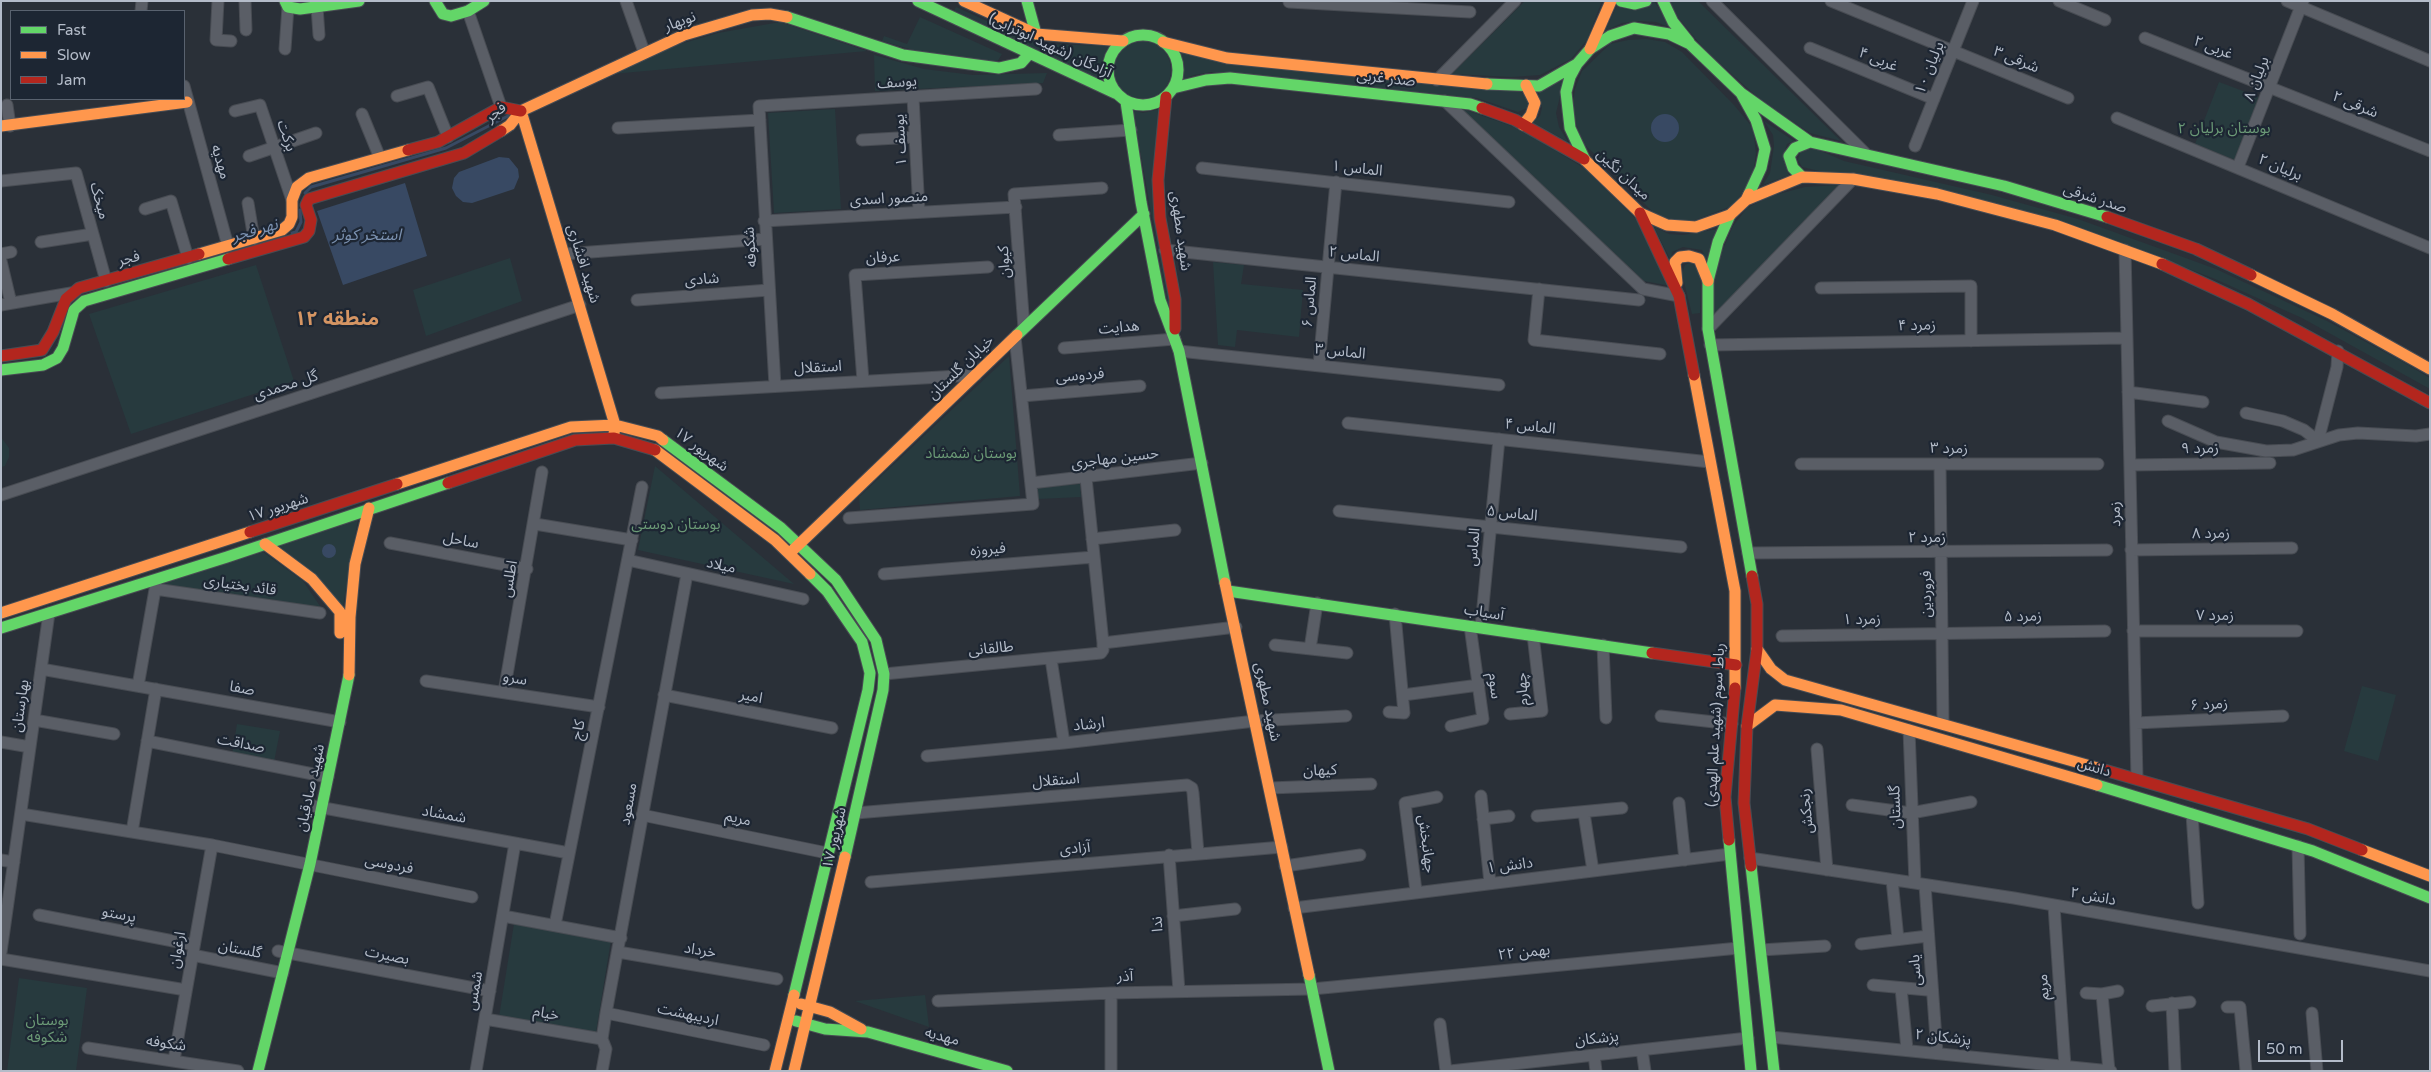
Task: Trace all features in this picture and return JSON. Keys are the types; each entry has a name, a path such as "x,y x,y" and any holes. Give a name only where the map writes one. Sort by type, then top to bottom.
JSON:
{"main road":[{"path":"435,1 443,14 451,16 468,11 484,1"},
{"name":"آزادگان (شهید ابوترابی)","path":"918,1 941,6 1029,54 1116,93"},
{"name":"آزادگان (شهید ابوترابی)","path":"964,1 1015,8 1036,34 1066,38 1123,41"},
{"path":"1590,49 1611,1"},
{"path":"1622,1 1635,4 1646,1"},
{"path":"1663,1 1673,22 1690,44"},
{"path":"286,4 300,9 324,4 354,2"},
{"path":"1015,8 1036,34"},
{"name":"نوبهار","path":"521,110 556,96 644,52 692,33 752,15 770,14 785,16 903,55 999,68 1021,63 1029,54"},
{"name":"میدان نگین","path":"1634,28 1669,34 1690,44 1741,94 1756,120 1765,149 1761,168 1746,200 1730,215 1696,226 1686,227 1667,225 1640,213 1584,159 1570,128 1566,100 1570,77 1577,64 1590,49 1610,36 1634,28"},
{"path":"1143,35 1163,42 1170,49 1177,63 1177,78 1169,93 1147,105 1126,102 1116,93 1110,83 1107,71 1109,59 1114,49 1123,41 1143,35"},
{"name":"صدر غربی","path":"1163,42 1227,58 1437,80 1538,86 1577,64"},
{"name":"صدر غربی","path":"1169,93 1206,80 1230,78 1470,104 1523,125 1584,159"},
{"path":"1523,125 1531,115 1535,103 1526,85"},
{"name":"شهید مطهری","path":"1169,93 1158,180 1160,218 1175,299 1176,339 1329,1071"},
{"name":"صدر شرقی","path":"1741,94 1810,142 2004,186 2106,217 2196,249 2332,314 2430,369"},
{"path":"5,126 187,102"},
{"name":"شهید مطهری","path":"1126,102 1160,300 1176,339"},
{"name":"فجر","path":"1,370 43,365 57,358 64,348 74,310 84,301 304,237 309,231 311,220 306,205 309,200 464,153 510,125 521,110 501,107 448,137 309,178 297,187 292,200 289,224 282,230 79,288 71,293"},
{"name":"شهید افشاری","path":"521,110 615,426"},
{"path":"1802,177 1793,168 1789,156 1794,148 1810,142"},
{"path":"1746,200 1802,177 1854,179 1946,196 2055,225 2158,262 2248,304 2338,351 2430,403"},
{"name":"رباط سوم (شهید علم الهدی)","path":"1640,213 1680,296 1734,591 1736,665 1725,797 1750,1066"},
{"name":"خیابان گلستان","path":"789,554 1144,214"},
{"path":"1730,215 1718,242 1708,281 1708,329 1757,604 1757,649 1748,726 1744,803 1774,1071"},
{"path":"1680,296 1674,268 1675,262 1680,257 1689,256 1699,259 1708,281"},
{"path":"1,356 42,350 53,332 66,299 71,293"},
{"path":"614,438 615,426"},
{"name":"۱۷ شهریور","path":"1,613 571,427 615,426 658,436 781,528 836,580 876,640 884,674 883,690 856,813 812,1006 794,1071"},
{"name":"۱۷ شهریور","path":"1,628 155,584 369,508 575,440 614,438 654,449 775,540 827,590 862,642 870,673 868,690 775,1071"},
{"name":"شهید صادقیان","path":"258,1071 278,972 318,807 335,721 350,670 350,617 355,564 369,508"},
{"path":"781,528 796,530 816,528 816,561"},
{"name":"شهید صادقیان","path":"265,544 312,579 340,612 341,662 335,721"},
{"name":"آسیاب","path":"1228,590 1736,665"},
{"path":"45,599 49,613"},
{"name":"دانش","path":"1757,649 1771,669 1785,680 2137,778 2308,829 2430,876"},
{"path":"1796,705 1795,690 1802,685"},
{"name":"دانش","path":"1748,726 1764,712 1776,705 1796,705 1841,710 2298,846 2430,898"},
{"name":"شهید صادقیان","path":"247,1071 278,972"},
{"name":"مهدیه","path":"792,1001 830,1012 868,1032"},
{"name":"مهدیه","path":"787,1018 825,1029 868,1032 1007,1071"},
{"path":"1750,1066 1757,1065 1758,1071"}],"street":[{"path":"218,1 216,40 231,41"},
{"path":"245,1 246,30"},
{"path":"626,1 644,52"},
{"path":"1437,80 1515,1"},
{"path":"1712,1 1866,155"},
{"name":"برلیان ۱۰","path":"1915,146 1973,1"},
{"path":"2059,1 2105,20"},
{"path":"2287,1 2302,4 2430,61"},
{"path":"1289,2 1388,4 1470,12"},
{"name":"۳ شرقی","path":"1833,2 2068,98"},
{"path":"285,50 286,4"},
{"path":"319,35 324,4"},
{"name":"برلیان ۸","path":"2238,167 2302,4"},
{"path":"468,11 501,107"},
{"name":"۲ غربی","path":"2146,38 2270,86"},
{"name":"۴ غربی","path":"1810,48 1934,99"},
{"name":"۲ شرقی","path":"2270,86 2430,151"},
{"path":"397,96 428,87 448,137"},
{"name":"یوسف","path":"760,106 1036,89"},
{"name":"مهدیه","path":"185,91 228,246"},
{"name":"یوسف ۱","path":"913,97 919,212"},
{"path":"1445,101 1643,289 1680,296"},
{"path":"5,126 7,105"},
{"name":"برکت","path":"236,111 260,105 292,200"},
{"name":"شکوفه","path":"760,106 764,221 776,386"},
{"path":"362,114 380,158"},
{"name":"برلیان ۲","path":"2117,118 2430,248"},
{"path":"618,128 760,120"},
{"path":"1060,135 1132,130"},
{"path":"249,156 316,132"},
{"path":"862,140 916,137"},
{"name":"الماس ۱","path":"1202,168 1509,202"},
{"name":"میخک","path":"1,181 76,173 106,281"},
{"path":"1708,329 1854,179"},
{"name":"الماس ۶","path":"1319,365 1336,182"},
{"name":"کیوان","path":"1024,328 1014,194 1102,188"},
{"path":"145,210 171,202 188,258"},
{"path":"248,203 254,238"},
{"name":"منصور اسدی","path":"764,221 1016,207"},
{"path":"41,242 93,234"},
{"path":"564,254 766,239"},
{"name":"الماس ۲","path":"1165,250 1639,300"},
{"name":"زمرد","path":"2125,250 2125,338 2130,465 2137,778"},
{"path":"1,262 6,304 71,293"},
{"name":"عرفان","path":"863,381 856,274 988,267"},
{"path":"1821,288 1970,286 1971,340"},
{"name":"شادی","path":"637,300 769,290"},
{"path":"1539,290 1534,340 1660,354"},
{"name":"گل محمدی","path":"1,495 580,305"},
{"path":"849,518 1033,504 1015,337"},
{"name":"زمرد ۴","path":"1710,345 2125,338"},
{"name":"هدایت","path":"1064,348 1176,339"},
{"name":"الماس ۳","path":"1178,351 1499,385"},
{"path":"2318,441 2337,367 2338,351"},
{"name":"استقلال","path":"661,393 976,375"},
{"name":"فردوسی","path":"1022,396 1140,386"},
{"path":"2128,392 2203,402"},
{"path":"2246,413 2283,420 2304,430 2318,441"},
{"path":"2168,421 2216,442 2266,451 2293,450 2318,441 2358,433 2416,436 2430,434"},
{"name":"الماس ۴","path":"1348,423 1710,462"},
{"name":"الماس","path":"1476,626 1490,526 1499,439"},
{"name":"حسین مهاجری","path":"1031,482 1086,478 1202,463"},
{"name":"زمرد ۹","path":"2130,465 2270,463"},
{"name":"زمرد ۳","path":"1801,464 2098,464"},
{"name":"فروردین","path":"1940,464 1943,724"},
{"name":"اطلس","path":"504,692 535,524 542,472"},
{"path":"1086,478 1102,648"},
{"name":"کاج","path":"555,926 642,487"},
{"name":"الماس ۵","path":"1339,511 1681,547"},
{"path":"535,524 632,540"},
{"path":"1092,539 1175,530"},
{"name":"ساحل","path":"390,542 527,569"},
{"name":"زمرد ۸","path":"2131,550 2292,548"},
{"name":"زمرد ۲","path":"1748,553 1942,553 2107,550"},
{"name":"فیروزه","path":"884,574 1094,557"},
{"name":"میلاد","path":"632,561 803,599"},
{"name":"مسعود","path":"602,1071 606,1049 602,1039 606,1013 687,574"},
{"path":"138,686 155,584"},
{"name":"قائد بختیاری","path":"155,584 320,613"},
{"path":"1310,649 1317,603"},
{"name":"بهارستان","path":"1,952 49,613"},
{"path":"1389,712 1404,712 1395,614"},
{"name":"سوم","path":"1451,726 1482,719 1476,626"},
{"name":"طالقانی","path":"884,674 1051,659 1102,648 1236,627"},
{"name":"زمرد ۵","path":"1942,633 2105,631"},
{"name":"زمرد ۷","path":"2133,631 2297,631"},
{"name":"زمرد ۱","path":"1782,636 1942,633"},
{"name":"چهارم","path":"1510,714 1542,711 1533,635"},
{"path":"1275,645 1347,653"},
{"path":"1603,645 1606,718"},
{"path":"1051,659 1064,743"},
{"name":"صفا","path":"41,668 335,721"},
{"name":"سرو","path":"426,681 599,708"},
{"path":"1403,695 1479,685"},
{"path":"132,832 156,689"},
{"name":"امیر","path":"664,696 832,728"},
{"name":"ارشاد","path":"927,756 1255,722 1346,716"},
{"path":"1661,716 1732,724"},
{"name":"زمرد ۶","path":"2136,723 2283,716"},
{"path":"34,720 114,734"},
{"name":"گلستان","path":"1908,730 1911,813 1920,884"},
{"name":"صداقت","path":"147,741 324,775"},
{"path":"1,742 30,747"},
{"name":"رنجکش","path":"1817,749 1827,870"},
{"name":"کیهان","path":"1270,788 1371,784"},
{"name":"استقلال","path":"856,813 1187,785 1192,788 1193,793 1198,853"},
{"path":"1480,796 1490,884"},
{"name":"جهانبخش","path":"1416,891 1405,803 1437,797"},
{"path":"1852,805 1911,813 1971,802"},
{"path":"1679,803 1685,860"},
{"name":"شمشاد","path":"318,807 569,853"},
{"path":"1537,816 1622,808"},
{"path":"1584,813 1593,871"},
{"path":"21,814 212,845 305,864"},
{"path":"2192,814 2198,903"},
{"name":"مریم","path":"642,815 827,853"},
{"path":"1483,818 1509,816"},
{"path":"515,843 503,916 621,938"},
{"name":"ارغوان","path":"174,1060 212,845"},
{"path":"2298,846 2300,934"},
{"name":"آزادی","path":"871,882 1169,855 1282,847"},
{"name":"دانش ۱","path":"1294,908 1416,891 1490,884 1730,854"},
{"name":"ندا","path":"1169,855 1179,992"},
{"path":"1285,866 1360,855"},
{"name":"دانش ۲","path":"1750,858 2054,906 2430,971"},
{"path":"1,860 14,862"},
{"name":"فردوسی","path":"305,864 472,897"},
{"path":"1892,880 1898,938"},
{"name":"یاسی","path":"1920,884 1928,936 1937,1053"},
{"name":"مریم","path":"2054,906 2065,1066"},
{"path":"1172,916 1235,908"},
{"name":"پرستو","path":"39,915 193,950"},
{"name":"شمس","path":"476,1071 503,916"},
{"path":"1861,944 1898,938 1928,936"},
{"path":"1761,950 1825,946"},
{"name":"۲۲ بهمن","path":"1312,990 1739,948"},
{"name":"گلستان","path":"193,950 278,972"},
{"name":"بصیرت","path":"283,951 490,991"},
{"name":"خرداد","path":"618,952 777,979"},
{"path":"1,959 186,990"},
{"path":"1873,985 1927,990"},
{"path":"1901,988 1907,1050"},
{"name":"آذر","path":"938,1002 1111,993 1312,990"},
{"path":"2086,993 2102,994 2118,991"},
{"path":"1111,993 1111,1071"},
{"path":"2102,994 2110,1071"},
{"path":"2152,1006 2190,1002"},
{"path":"2172,1003 2175,1071"},
{"path":"2227,1007 2240,1007 2246,1071"},
{"name":"اردیبهشت","path":"606,1013 764,1046"},
{"path":"2312,1013 2317,1071"},
{"name":"خیام","path":"485,1019 602,1039"},
{"path":"1440,1024 1448,1071"},
{"name":"پزشکان ۲","path":"1771,1037 2110,1071"},
{"name":"پزشکان","path":"1448,1071 1540,1066 1594,1055 1748,1038"},
{"name":"شکوفه","path":"88,1048 238,1071"},
{"path":"1642,1050 1645,1071"},
{"path":"1594,1055 1596,1071"}],"green space":[{"path":"1525,1 1602,1 1587,40 1571,59 1540,75 1512,77 1452,74"},
{"path":"1654,1 1672,28 1656,22 1639,21 1622,23 1605,31 1617,5"},
{"path":"1669,1 1698,1 1841,141 1810,133 1764,103 1705,50 1679,19"},
{"path":"956,7 1028,40 1043,44 1110,46 1101,65 1105,82 953,13"},
{"path":"920,17 1002,54 997,62 923,53 882,41 884,36 907,44"},
{"path":"780,22 867,51 612,74 663,49 718,33"},
{"path":"1646,39 1665,42 1682,52 1734,105 1753,128 1756,153 1753,174 1742,194 1732,206 1695,220 1675,221 1654,213 1583,143 1576,124 1573,105 1575,89 1582,71 1610,44"},
{"path":"1141,40 1158,45 1166,53 1171,70 1166,87 1158,95 1141,100 1124,95 1116,87 1111,70 1116,53 1124,45"},
{"path":"1178,51 1521,92 1529,100 1527,108 1518,112 1477,98 1211,72 1194,75 1182,80 1184,73 1183,63"},
{"path":"874,55 924,69 973,75 1047,73 1043,83 875,91"},
{"path":"1564,80 1556,113 1559,127 1568,142 1532,122 1540,116 1542,108 1538,90"},
{"name":"بوستان برلیان ۲","path":"2219,82 2259,97 2235,160 2195,144"},
{"path":"1460,108 1520,129 1584,168 1635,218 1671,286 1644,281"},
{"path":"835,109 841,209 774,213 768,113"},
{"path":"1160,109 1172,331 1133,110 1143,113"},
{"path":"1764,121 1794,141 1787,144 1784,154 1789,175 1763,185 1770,173 1774,146 1773,135"},
{"path":"1808,149 1816,149 1844,161 1992,195 2078,219 2216,269 2327,321 2403,362 2430,378 2430,389 2302,318 2215,279 2114,240 1802,167 1798,160 1800,153"},
{"path":"1839,185 1713,316 1714,282 1720,256 1733,226 1747,208 1771,196 1805,187"},
{"path":"1654,227 1669,234 1683,235 1718,229 1707,261 1702,250 1683,247 1672,252 1671,261"},
{"path":"510,258 522,301 426,336 413,290"},
{"path":"1213,262 1244,265 1241,284 1303,290 1299,337 1237,330 1235,347 1218,345"},
{"path":"1693,264 1701,275 1700,313 1692,314 1682,274 1685,265"},
{"path":"256,265 294,381 131,434 89,314"},
{"name":"بوستان شمشاد","path":"1009,356 1020,496 860,510 859,497"},
{"path":"1,437 9,448 9,457 5,466 1,467"},
{"name":"بوستان دوستی","path":"655,466 794,584 638,550"},
{"path":"1080,484 1081,497 1038,499 1037,487"},
{"path":"358,519 343,606 278,546"},
{"path":"263,552 303,581 322,609 167,588 164,582"},
{"path":"2362,686 2396,695 2378,761 2344,751"},
{"path":"237,724 280,731 274,762 232,755"},
{"path":"514,924 611,940 596,1032 499,1017"},
{"name":"بوستان شکوفه","path":"19,978 87,988 76,1071 7,1071"},
{"path":"925,995 929,1027 855,1001"}],"water":[{"path":"1665,114 1675,118 1679,128 1675,138 1665,142 1655,138 1651,128 1655,118"},
{"path":"499,157 509,158 518,169 519,177 514,189 472,203 463,202 456,196 452,188 454,178 459,172"},
{"name":"استخر کوثر","path":"405,183 427,256 343,285 317,211"},
{"path":"326,544 332,544 336,551 332,558 326,558 322,554 322,548"}],"waterway":[{"name":"نهر فجر","path":"305,193 311,187 446,148 508,116"},
{"name":"نهر فجر","path":"292,233 296,232 301,222 300,210"}],"traffic: fast":[{"path":"285,1 288,7 300,9 359,1"},
{"path":"435,1 443,14 451,16 468,11 484,1"},
{"path":"918,1 1115,93"},
{"path":"1027,1 1036,34"},
{"path":"1621,1 1635,4 1646,1"},
{"path":"1663,1 1673,22 1689,42"},
{"path":"787,17 903,55 999,68 1021,63 1029,54"},
{"path":"1634,28 1669,34 1690,44 1741,93 1756,120 1765,149 1761,168 1749,194"},
{"path":"1585,160 1570,128 1566,92 1570,77 1577,64 1590,49 1610,36 1634,28"},
{"path":"1143,35 1156,38 1168,45 1175,57 1178,70 1175,83 1168,95 1156,102 1143,105 1130,102 1118,95 1111,83 1108,70 1111,57 1118,45 1130,38 1143,35"},
{"path":"1487,84 1539,86 1577,64"},
{"path":"1173,88 1206,80 1230,78 1470,104 1482,108"},
{"path":"1741,93 1810,142 2004,186 2107,217"},
{"path":"1126,102 1141,202 1160,300 1179,351 1225,583"},
{"path":"1802,177 1793,168 1789,156 1795,148 1810,142"},
{"path":"1017,335 1144,214"},
{"path":"1730,215 1718,242 1708,281 1708,329 1752,576"},
{"path":"1,370 43,365 57,358 63,348 74,310 84,301 228,259"},
{"path":"663,440 781,528 836,580 876,640 884,674 883,690 845,857"},
{"path":"1,628 227,557 448,483"},
{"path":"794,995 868,690 870,673 862,642 827,591 810,574"},
{"path":"1228,591 1652,653"},
{"path":"258,1071 310,864 349,675"},
{"path":"2097,785 2313,851 2430,898"},
{"path":"1729,840 1751,1071"},
{"path":"1751,866 1774,1071"},
{"path":"1309,975 1329,1071"},
{"path":"796,1021 825,1029 868,1032 1007,1071"}],"traffic: slow":[{"path":"964,1 1036,34 1123,41"},
{"path":"1590,49 1611,1"},
{"path":"501,131 510,125 521,111 684,35 752,15 770,14 787,17"},
{"path":"1163,42 1227,58 1487,84"},
{"path":"1523,125 1531,115 1535,103 1526,85"},
{"path":"1,126 187,102"},
{"path":"521,111 615,425 614,434"},
{"path":"199,254 282,230 289,224 292,217 292,200 297,187 309,178 408,150"},
{"path":"1585,160 1640,213 1667,225 1696,227 1730,215 1746,200 1749,194"},
{"path":"1746,200 1802,177 1853,179 1937,194 2055,225 2162,264"},
{"path":"1677,283 1675,262 1680,257 1689,256 1699,259 1708,281"},
{"path":"2251,275 2332,314 2430,369"},
{"path":"792,551 1017,335"},
{"path":"1694,375 1735,591 1735,688"},
{"path":"397,484 571,427 615,425 658,436 663,440"},
{"path":"655,450 775,540 810,574"},
{"path":"349,675 350,617 355,564 369,508"},
{"path":"1,613 250,532"},
{"path":"265,544 312,579 340,612 340,633"},
{"path":"1225,583 1309,975"},
{"path":"1757,649 1771,669 1785,680 2101,769"},
{"path":"1747,726 1775,705 1841,710 2097,785"},
{"path":"2362,850 2430,876"},
{"path":"794,1071 845,857"},
{"path":"775,1071 794,995"},
{"path":"801,1004 830,1012 861,1029"}],"traffic: jam":[{"path":"1166,97 1158,180 1160,218 1175,299 1175,329"},
{"path":"408,150 438,142 501,107 521,111"},
{"path":"1482,108 1515,120 1584,159"},
{"path":"228,259 304,237 309,231 311,220 306,205 309,199 464,153 501,131"},
{"path":"1640,213 1679,296 1694,375"},
{"path":"2107,217 2196,249 2251,275"},
{"path":"1,356 42,350 53,332 66,299 79,288 199,254"},
{"path":"2162,264 2248,304 2430,403"},
{"path":"448,483 575,440 614,438 655,450"},
{"path":"250,532 397,484"},
{"path":"1751,866 1744,803 1747,726 1757,649 1757,604 1752,576"},
{"path":"1652,653 1736,665"},
{"path":"1729,840 1725,797 1735,688"},
{"path":"2101,769 2308,829 2362,850"}],"district":[{"name":"منطقه ۱۲","path":"337,320"}]}
